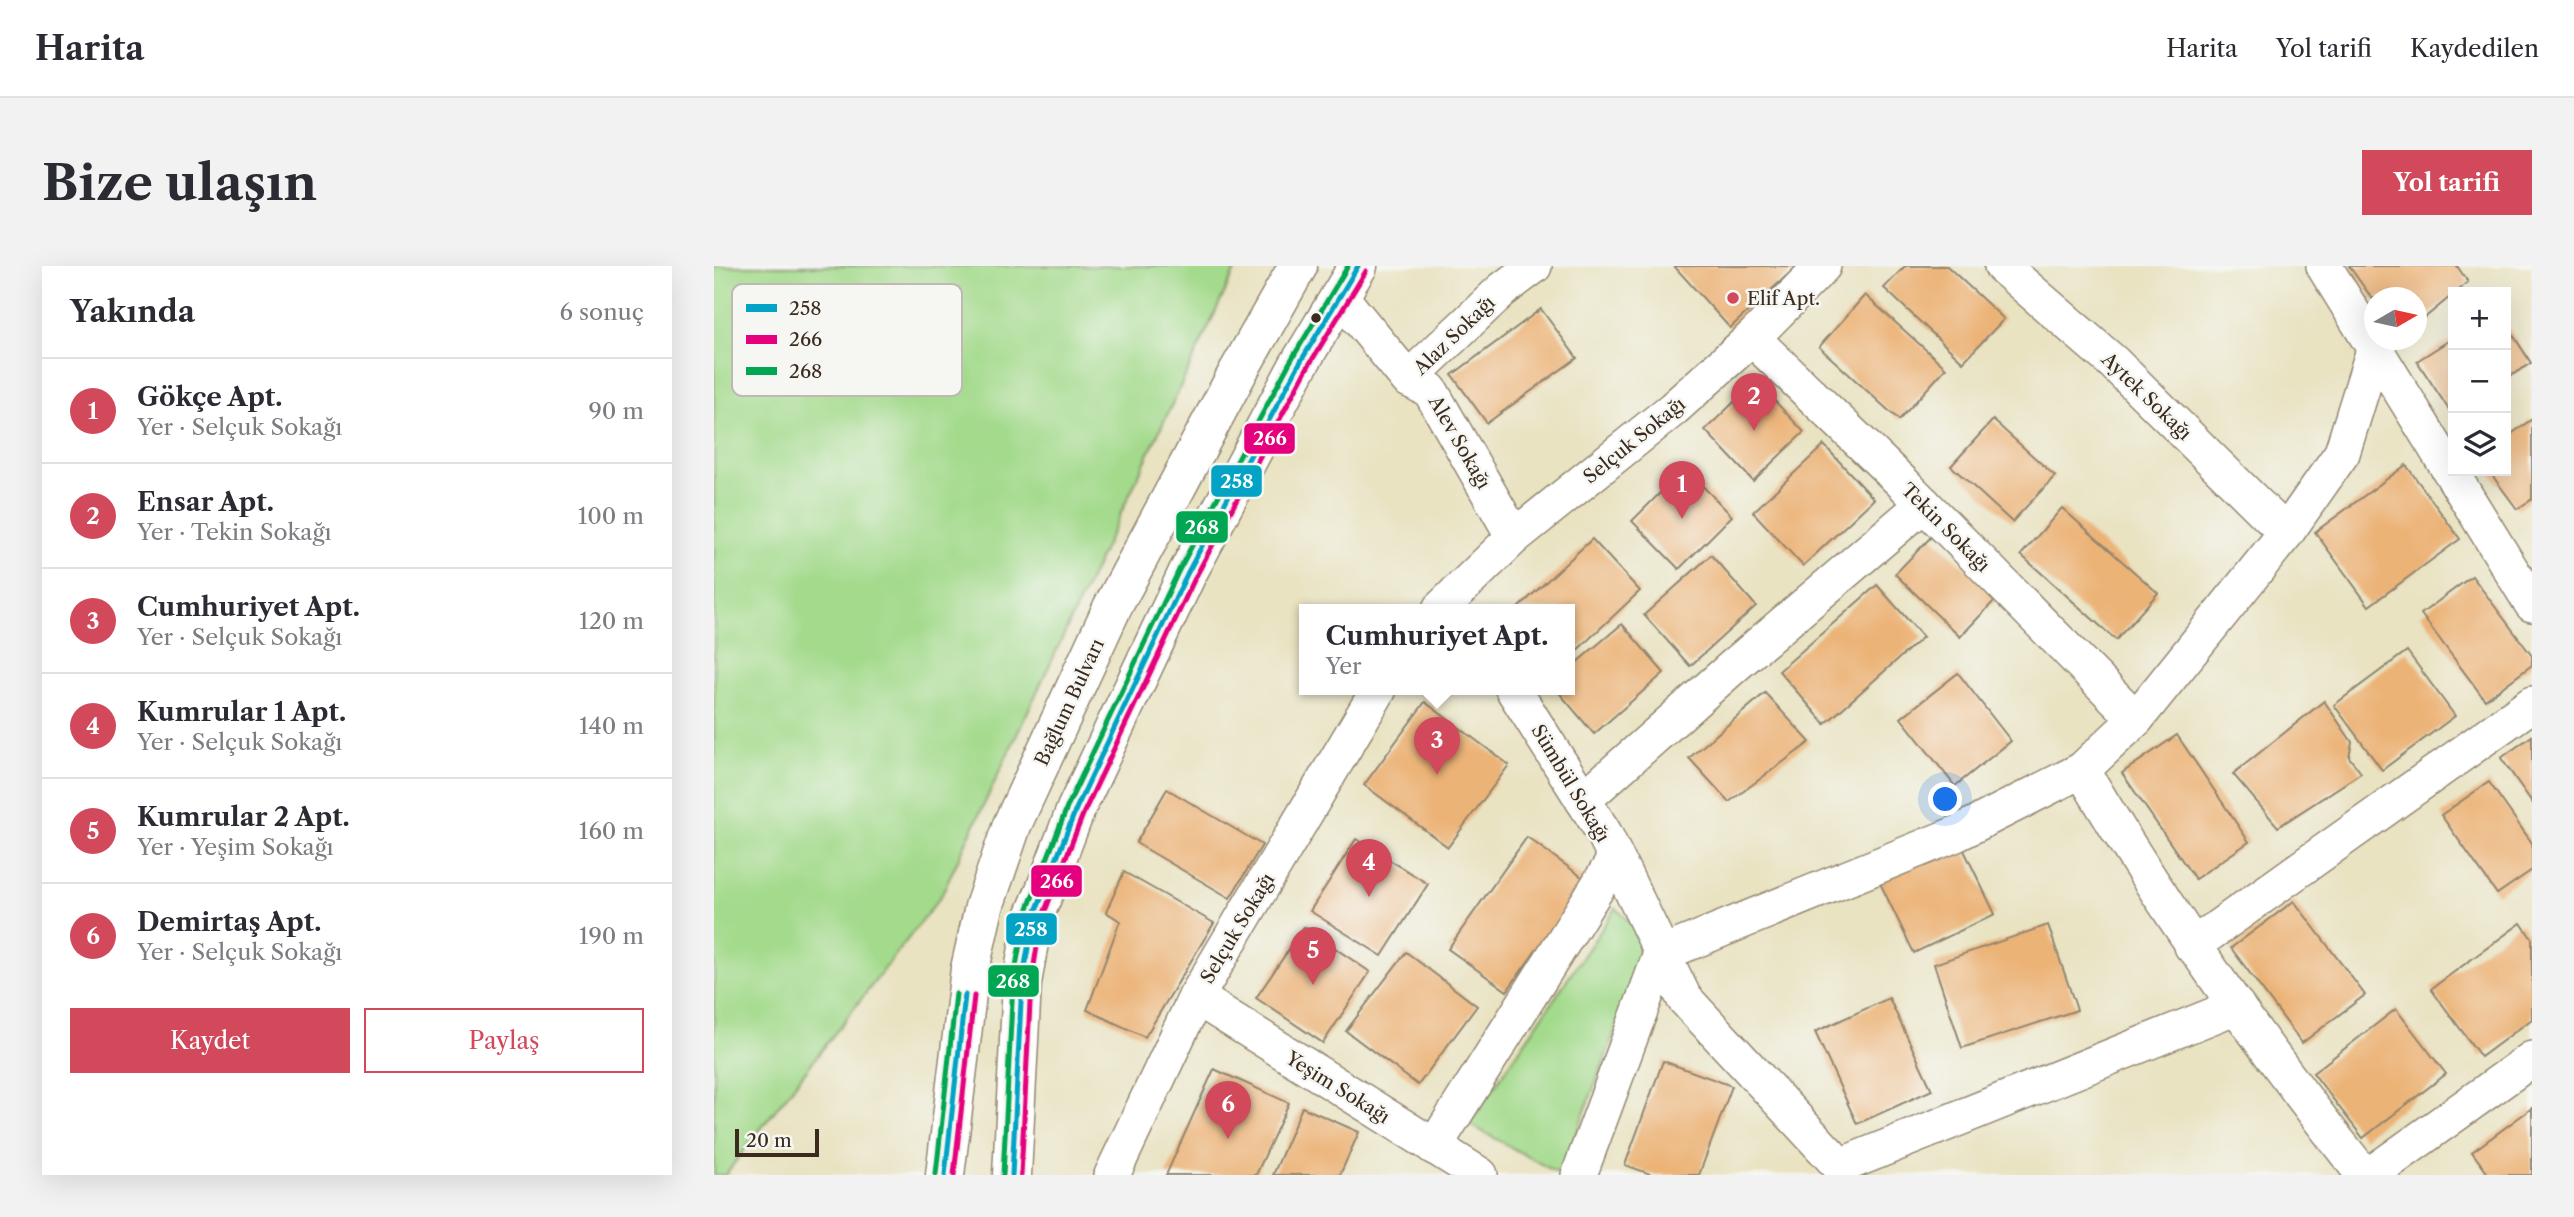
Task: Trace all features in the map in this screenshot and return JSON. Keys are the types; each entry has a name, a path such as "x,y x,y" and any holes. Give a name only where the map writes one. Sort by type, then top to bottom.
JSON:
{"main road":[{"name":"Bağlum Bulvarı","path":"945,1175 970,969 984,907 1012,825 1112,608 1298,266"},
{"path":"1012,1175 1021,983 1033,919 1076,809 1147,655 1242,470 1348,281"}],"street":[{"name":"Alaz Sokağı","path":"1408,379 1502,290 1534,266"},
{"name":"Selçuk Sokağı","path":"1453,604 1514,537 1673,410 1752,338 1824,266"},
{"name":"Aytek Sokağı","path":"2002,266 2113,362 2286,533"},
{"path":"2324,266 2364,333"},
{"name":"Alev Sokağı","path":"1348,281 1408,379 1430,390 1514,537"},
{"name":"Tekin Sokağı","path":"1752,338 1924,504 2136,719"},
{"path":"1579,1175 1661,954 1956,834 2081,770 2136,719 2286,533 2342,453 2374,350"},
{"path":"2374,350 2532,604"},
{"path":"1583,800 1735,665 1924,504"},
{"name":"Selçuk Sokağı","path":"1112,1175 1196,998 1375,695"},
{"name":"Sümbül Sokağı","path":"1517,695 1604,833 1684,998 1844,1172"},
{"path":"2192,946 2532,704"},
{"path":"2081,770 2136,863 2192,946 2364,1175"},
{"path":"1434,1147 1615,859"},
{"name":"Yeşim Sokağı","path":"1196,998 1480,1175"},
{"path":"1844,1172 2237,1006"},
{"path":"2370,1175 2412,1162 2532,1059"}],"green space":[{"path":"714,266 1237,266 941,896 725,1175 714,1175"},
{"path":"1616,908 1639,932 1643,957 1561,1175 1469,1124"}],"building":[{"name":"Elif Apt.","path":"1674,266 1794,266 1795,268 1730,328"},
{"path":"1905,266 1947,266 2004,319 1963,362 1884,288"},
{"path":"2349,266 2457,266 2468,282 2462,287 2448,287 2448,299 2427,316 2427,287 2364,287"},
{"path":"1865,295 1946,368 1899,420 1819,347"},
{"path":"1541,309 1577,358 1487,423 1452,375"},
{"path":"2511,332 2531,363 2511,376"},
{"path":"2448,341 2448,408 2417,361"},
{"path":"1756,381 1804,432 1753,481 1705,430"},
{"path":"2532,419 2532,499 2517,509 2493,476 2511,476 2511,434"},
{"path":"1993,420 2055,476 2012,522 1951,466"},
{"path":"1824,445 1874,499 1803,566 1753,512"},
{"path":"2406,465 2460,539 2369,606 2315,532"},
{"path":"1685,468 1732,516 1679,569 1632,521"},
{"path":"2062,508 2158,593 2116,640 2021,555"},
{"path":"1932,536 1997,598 1960,637 1895,574"},
{"path":"1592,539 1640,591 1575,652 1575,604 1522,604"},
{"path":"1711,555 1756,606 1690,666 1644,615"},
{"path":"2472,576 2532,656 2532,665 2485,700 2421,614"},
{"path":"1877,585 1923,637 1825,724 1779,671"},
{"path":"1622,624 1664,673 1594,734 1561,695 1575,695 1575,664"},
{"path":"2407,651 2455,716 2382,770 2334,705"},
{"path":"1958,673 2011,741 1955,786 1901,718"},
{"path":"1765,693 1810,742 1729,802 1689,758"},
{"path":"2324,701 2352,742 2349,757 2361,773 2278,827 2233,774"},
{"path":"1425,702 1509,765 1448,847 1364,785"},
{"path":"2177,735 2249,842 2195,879 2122,773"},
{"path":"2532,736 2532,802 2501,758"},
{"path":"2489,782 2532,843 2532,870 2497,894 2441,815"},
{"path":"1167,789 1262,845 1230,898 1136,843"},
{"path":"1527,837 1586,880 1507,991 1448,949"},
{"path":"1958,838 1995,914 1914,953 1877,877"},
{"path":"1356,839 1428,884 1382,956 1310,911"},
{"path":"1124,872 1214,923 1145,1037 1087,1010 1120,921 1106,912"},
{"path":"2294,901 2365,995 2302,1043 2231,948"},
{"path":"2521,923 2532,939 2532,1019 2481,1057 2431,989"},
{"path":"2048,925 2077,1010 1962,1048 1934,964"},
{"path":"1304,927 1370,972 1323,1043 1256,998"},
{"path":"1406,952 1477,1006 1418,1085 1346,1031"},
{"path":"1889,998 1932,1090 1857,1124 1815,1032"},
{"path":"2396,1009 2446,1074 2363,1138 2313,1073"},
{"path":"1663,1061 1732,1086 1699,1175 1653,1175 1625,1165"},
{"path":"1214,1069 1289,1103 1256,1175 1166,1175"},
{"path":"1302,1107 1359,1132 1340,1175 1273,1175"},
{"path":"2532,1108 2532,1175 2489,1175 2472,1152"}],"transit line":[{"name":"268","path":"1003,1175 1013,983 1025,916 1068,805 1179,570 1290,362 1348,266"},
{"name":"258","path":"1012,1175 1022,983 1033,919 1076,809 1187,574 1298,366 1358,266"},
{"name":"266","path":"1021,1175 1031,984 1041,921 1084,812 1195,578 1306,370 1366,271"},
{"name":"268","path":"936,1174 956,994"},
{"name":"258","path":"945,1175 965,995"},
{"name":"266","path":"954,1175 974,996"}],"place":[{"name":"Elif Apt.","path":"1733,298"},
{"name":"Ensar Apt.","path":"1754,431"},
{"name":"Gökçe Apt.","path":"1682,519"},
{"name":"Cumhuriyet Apt.","path":"1437,775"},
{"name":"Kumrular 1 Apt.","path":"1369,897"},
{"name":"Kumrular 2 Apt.","path":"1313,985"},
{"name":"Demirtaş Apt.","path":"1228,1139"}]}
